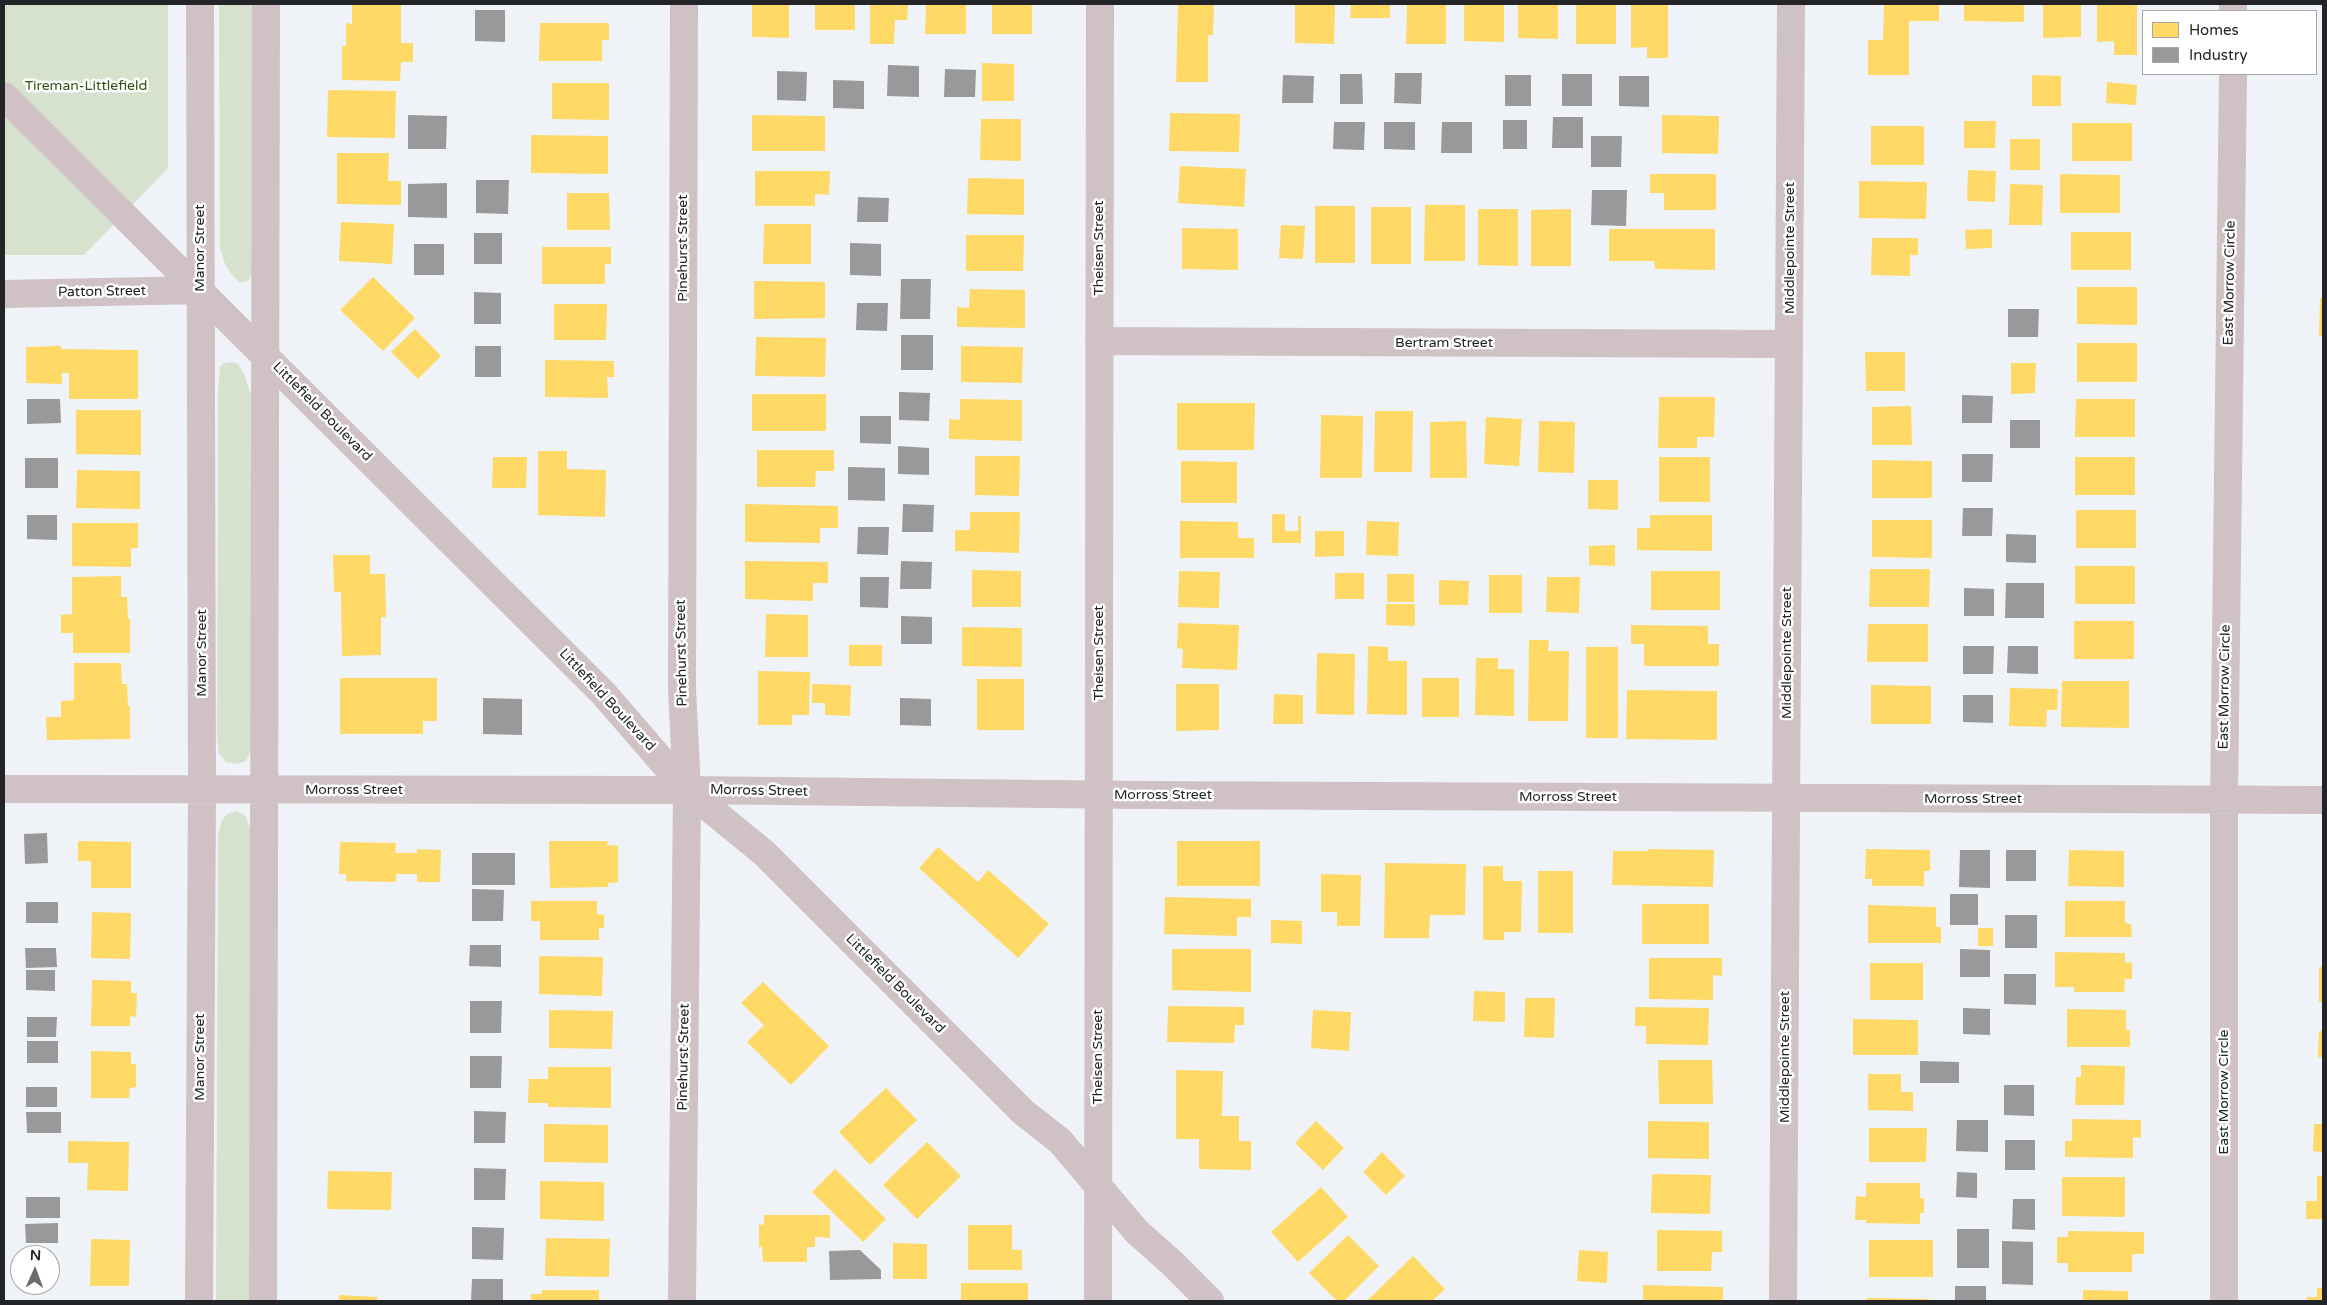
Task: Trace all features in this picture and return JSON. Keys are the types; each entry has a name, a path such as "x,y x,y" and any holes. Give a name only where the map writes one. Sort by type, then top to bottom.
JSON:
{"street":[{"name":"Manor Street","path":"199,1301 202,790 200,4"},
{"path":"263,1301 266,4"},
{"name":"Pinehurst Street","path":"682,1301 687,790 682,689 684,4"},
{"name":"Theisen Street","path":"1098,1301 1100,4"},
{"name":"Middlepointe Street","path":"1783,1301 1790,4"},
{"name":"East Morrow Circle","path":"2224,1301 2224,800 2232,75"},
{"name":"Littlefield Boulevard","path":"4,96 601,690 687,790 764,853 1023,1112 1060,1141 1137,1232 1172,1263 1210,1301"},
{"name":"Patton Street","path":"4,294 200,290"},
{"name":"Bertram Street","path":"1099,341 1789,344"},
{"name":"Morross Street","path":"4,789 687,790 1099,795 2323,800"}],"green space":[{"name":"Tireman-Littlefield","path":"4,4 168,4 168,168 84,255 4,255"},
{"path":"219,4 253,4 252,274 249,280 240,283 225,264 220,248"},
{"path":"232,362 238,364 244,374 252,398 252,747 246,761 237,764 226,762 219,754 217,736 218,392 220,367 224,363"},
{"path":"237,811 246,816 252,834 251,1301 216,1301 218,836 222,820 227,814"}],"building: Homes":[{"path":"352,4 401,5 401,43 413,43 413,62 401,62 400,81 342,80 342,46 346,46 346,23 352,24"},
{"path":"752,4 789,4 789,38 752,37"},
{"path":"815,4 855,4 855,30 815,30"},
{"path":"870,4 908,4 907,20 895,20 894,44 870,44"},
{"path":"926,4 966,4 966,34 925,34"},
{"path":"992,4 1032,4 1032,34 992,34"},
{"path":"1178,4 1214,4 1213,35 1208,35 1208,82 1176,82"},
{"path":"1295,4 1335,4 1334,44 1295,43"},
{"path":"1351,4 1390,4 1390,18 1350,18"},
{"path":"1407,4 1446,4 1446,44 1406,44"},
{"path":"1464,4 1504,4 1504,42 1464,41"},
{"path":"1518,4 1558,4 1558,39 1518,38"},
{"path":"1576,4 1616,4 1616,44 1576,44"},
{"path":"1631,4 1668,4 1668,58 1647,58 1647,47 1631,48"},
{"path":"1884,4 1939,4 1939,21 1909,21 1909,75 1868,75 1868,40 1883,40"},
{"path":"1964,4 2024,4 2024,22 1964,21"},
{"path":"2043,4 2081,4 2081,37 2043,38"},
{"path":"2097,4 2137,4 2137,55 2114,55 2114,41 2097,42"},
{"path":"540,23 609,23 609,40 602,40 602,61 539,61"},
{"path":"982,63 1014,64 1014,101 982,101"},
{"path":"2032,75 2061,76 2061,106 2032,106"},
{"path":"2107,82 2137,85 2136,105 2106,103"},
{"path":"552,83 609,83 609,120 552,119"},
{"path":"328,90 396,91 395,138 327,137"},
{"path":"1170,113 1240,114 1239,152 1169,151"},
{"path":"752,115 825,116 825,151 752,151"},
{"path":"1662,115 1719,116 1718,154 1662,153"},
{"path":"981,119 1021,119 1021,161 980,160"},
{"path":"1964,121 1996,121 1995,148 1964,148"},
{"path":"2072,123 2132,123 2132,161 2072,161"},
{"path":"1871,126 1924,126 1924,165 1871,165"},
{"path":"531,135 608,136 608,174 531,173"},
{"path":"2010,139 2040,139 2040,170 2010,170"},
{"path":"337,153 389,153 388,181 401,181 401,205 337,204"},
{"path":"1180,166 1246,169 1244,207 1178,203"},
{"path":"1968,170 1996,171 1995,202 1967,201"},
{"path":"755,171 830,171 829,195 815,194 815,206 755,206"},
{"path":"1650,174 1716,174 1716,210 1664,210 1664,193 1650,193"},
{"path":"2060,174 2120,175 2120,213 2060,213"},
{"path":"968,178 1024,179 1024,215 967,214"},
{"path":"1859,181 1927,182 1926,219 1859,218"},
{"path":"2010,184 2043,185 2042,225 2009,225"},
{"path":"567,193 609,193 610,230 567,230"},
{"path":"1425,205 1465,205 1465,261 1424,261"},
{"path":"1315,206 1355,206 1355,263 1315,263"},
{"path":"1371,207 1411,207 1411,264 1371,264"},
{"path":"1478,209 1518,209 1518,266 1478,265"},
{"path":"1571,209 1571,266 1531,266 1531,210"},
{"path":"341,222 394,224 392,264 339,261"},
{"path":"764,224 811,224 811,264 763,264"},
{"path":"1281,225 1305,226 1303,259 1279,258"},
{"path":"1182,228 1238,229 1238,270 1182,269"},
{"path":"1609,229 1715,229 1715,270 1655,269 1654,261 1609,261"},
{"path":"1992,229 1992,248 1966,249 1965,230"},
{"path":"2071,232 2131,232 2131,270 2071,270"},
{"path":"966,235 1024,235 1023,271 966,271"},
{"path":"1872,238 1918,238 1918,255 1910,255 1910,276 1871,275"},
{"path":"542,247 611,247 611,264 605,264 605,284 542,284"},
{"path":"373,277 415,318 383,351 340,310"},
{"path":"754,281 825,282 825,318 754,319"},
{"path":"2077,287 2137,287 2137,325 2077,324"},
{"path":"970,289 1025,290 1025,328 957,327 957,307 969,308"},
{"path":"2320,298 2323,298 2323,336 2319,336"},
{"path":"554,304 607,304 606,340 554,340"},
{"path":"415,329 441,356 418,379 391,352"},
{"path":"756,337 826,338 825,377 755,376"},
{"path":"2077,343 2137,343 2137,382 2077,382"},
{"path":"61,346 61,349 138,350 138,399 69,399 69,373 62,373 62,384 26,383 26,347"},
{"path":"961,346 1023,347 1022,383 961,382"},
{"path":"1865,352 1905,352 1905,391 1866,391"},
{"path":"545,360 614,361 614,377 607,377 608,398 545,397"},
{"path":"2011,363 2036,363 2035,393 2011,394"},
{"path":"752,394 826,394 826,431 752,431"},
{"path":"1659,397 1715,397 1714,437 1697,437 1697,448 1658,448"},
{"path":"960,399 1022,400 1022,441 949,439 949,419 960,420"},
{"path":"2076,399 2135,399 2135,437 2075,437"},
{"path":"1177,403 1255,403 1254,450 1177,450"},
{"path":"1911,406 1912,445 1872,445 1872,407"},
{"path":"76,410 141,410 141,455 76,454"},
{"path":"1375,411 1413,411 1412,472 1374,472"},
{"path":"1321,415 1363,416 1362,478 1320,478"},
{"path":"1486,417 1522,419 1519,466 1484,464"},
{"path":"1466,421 1467,478 1430,478 1430,422"},
{"path":"1539,421 1575,422 1574,473 1538,472"},
{"path":"757,450 834,450 834,471 816,471 815,487 757,487"},
{"path":"538,451 567,451 567,469 606,470 605,517 538,515"},
{"path":"975,456 1020,456 1019,496 975,495"},
{"path":"493,457 527,457 526,488 492,488"},
{"path":"1659,457 1710,457 1710,502 1659,502"},
{"path":"2075,457 2135,457 2135,495 2075,495"},
{"path":"1872,460 1932,461 1932,498 1872,498"},
{"path":"1181,461 1237,462 1237,503 1181,503"},
{"path":"77,470 140,471 140,509 76,508"},
{"path":"1588,480 1618,480 1618,510 1588,509"},
{"path":"745,504 838,506 838,528 820,528 820,543 745,542"},
{"path":"2076,510 2136,510 2136,548 2076,548"},
{"path":"970,512 1020,512 1019,553 955,551 955,530 970,530"},
{"path":"1272,514 1285,514 1285,531 1298,531 1298,516 1301,516 1301,543 1272,543"},
{"path":"1650,515 1712,515 1712,551 1637,550 1637,528 1650,528"},
{"path":"1872,520 1932,520 1932,558 1872,557"},
{"path":"1180,521 1238,522 1238,538 1254,538 1254,558 1180,558"},
{"path":"1367,521 1399,522 1398,556 1366,555"},
{"path":"72,523 138,523 138,548 131,548 131,567 72,566"},
{"path":"1315,531 1344,531 1344,556 1315,557"},
{"path":"1615,545 1615,566 1589,565 1589,546"},
{"path":"333,555 370,555 370,574 385,574 386,617 381,617 381,655 342,656 341,592 334,592"},
{"path":"745,561 828,562 828,583 813,583 813,601 745,599"},
{"path":"2075,566 2135,566 2135,604 2075,604"},
{"path":"1870,569 1930,569 1929,607 1869,607"},
{"path":"972,570 1021,571 1021,607 972,607"},
{"path":"1179,571 1220,572 1219,608 1178,607"},
{"path":"1651,571 1720,571 1720,610 1651,610"},
{"path":"1335,573 1364,573 1364,599 1335,599"},
{"path":"1387,574 1414,574 1414,602 1387,602"},
{"path":"1489,575 1522,575 1522,613 1489,613"},
{"path":"121,576 121,597 127,597 128,619 130,619 130,653 73,653 73,633 61,633 61,615 72,614 72,577"},
{"path":"1547,577 1580,577 1579,613 1546,612"},
{"path":"1439,580 1469,581 1468,605 1439,605"},
{"path":"1386,604 1415,604 1415,626 1386,625"},
{"path":"766,614 808,615 808,657 765,657"},
{"path":"2074,621 2134,621 2134,659 2074,659"},
{"path":"1178,623 1239,625 1237,670 1182,668 1183,649 1177,648"},
{"path":"1868,624 1928,624 1928,662 1867,662"},
{"path":"1631,625 1708,626 1708,644 1719,644 1719,666 1644,666 1644,644 1631,644"},
{"path":"962,627 1022,628 1022,667 962,666"},
{"path":"1529,640 1549,640 1548,651 1569,651 1568,721 1528,721"},
{"path":"849,645 882,645 882,666 849,666"},
{"path":"1368,646 1388,647 1388,661 1407,661 1407,715 1367,714"},
{"path":"1586,647 1618,647 1618,738 1586,738"},
{"path":"1317,653 1355,654 1354,715 1316,714"},
{"path":"1476,658 1498,658 1498,669 1514,669 1514,716 1475,715"},
{"path":"74,663 121,663 122,684 127,684 128,706 130,706 130,739 47,740 46,717 61,717 61,701 74,700"},
{"path":"758,671 810,672 809,715 792,715 792,725 758,725"},
{"path":"340,678 437,678 437,721 423,721 423,734 340,734"},
{"path":"1422,678 1459,678 1459,717 1422,717"},
{"path":"977,679 1024,679 1024,730 977,730"},
{"path":"2062,681 2129,681 2129,728 2061,727"},
{"path":"812,684 851,685 850,716 825,715 825,703 812,703"},
{"path":"1176,684 1219,684 1219,730 1176,731"},
{"path":"1871,685 1931,686 1931,724 1871,724"},
{"path":"2010,688 2058,689 2057,710 2047,710 2046,727 2009,726"},
{"path":"1627,690 1717,691 1717,740 1626,739"},
{"path":"1274,694 1303,695 1303,724 1273,724"},
{"path":"78,841 131,842 131,888 91,888 91,861 78,861"},
{"path":"549,841 608,841 607,845 618,846 618,882 608,883 608,887 550,888"},
{"path":"1177,841 1260,841 1260,886 1177,886"},
{"path":"340,842 396,843 395,853 417,853 417,849 441,850 440,882 417,882 417,874 396,874 396,882 346,881 346,874 339,874"},
{"path":"938,847 978,882 988,870 1049,924 1018,958 919,868"},
{"path":"1648,849 1714,850 1713,887 1612,885 1613,851 1648,851"},
{"path":"1866,849 1930,850 1930,871 1924,871 1924,886 1872,886 1872,879 1865,879"},
{"path":"2069,850 2124,851 2124,887 2068,886"},
{"path":"1385,863 1466,864 1465,915 1430,915 1429,938 1384,938"},
{"path":"1483,866 1503,866 1503,881 1522,881 1521,932 1504,932 1504,940 1483,940"},
{"path":"1538,871 1573,871 1573,933 1538,933"},
{"path":"1321,874 1361,875 1360,926 1337,926 1337,912 1321,912"},
{"path":"1165,897 1251,899 1251,917 1237,917 1237,936 1164,934"},
{"path":"531,901 597,901 597,914 604,915 604,928 599,928 599,940 540,940 540,921 531,921"},
{"path":"2065,901 2125,901 2125,923 2131,924 2132,937 2065,937"},
{"path":"1642,904 1709,904 1709,944 1642,944"},
{"path":"1868,905 1936,907 1936,927 1941,927 1941,943 1868,943"},
{"path":"92,912 131,913 130,959 91,958"},
{"path":"1271,920 1302,921 1302,944 1271,943"},
{"path":"1978,928 1993,928 1993,946 1978,946"},
{"path":"1172,949 1251,949 1251,992 1172,990"},
{"path":"2055,952 2125,953 2125,963 2132,962 2132,979 2125,979 2124,992 2074,992 2074,987 2055,987"},
{"path":"539,956 603,957 602,996 539,994"},
{"path":"1649,958 1722,958 1722,976 1713,975 1713,1000 1649,999"},
{"path":"1870,963 1923,963 1923,1000 1870,1000"},
{"path":"2319,967 2323,967 2323,1002 2319,1002"},
{"path":"92,980 131,981 131,993 137,993 136,1017 130,1016 130,1026 91,1026"},
{"path":"763,982 829,1046 791,1085 747,1042 764,1025 741,1003"},
{"path":"1474,991 1505,992 1505,1022 1473,1021"},
{"path":"1525,998 1555,998 1554,1038 1524,1037"},
{"path":"1168,1006 1244,1007 1244,1025 1235,1025 1234,1043 1167,1042"},
{"path":"1635,1007 1709,1008 1708,1045 1646,1044 1646,1026 1635,1026"},
{"path":"2067,1009 2126,1010 2126,1030 2130,1030 2130,1047 2067,1047"},
{"path":"549,1010 613,1011 612,1049 549,1048"},
{"path":"1313,1010 1351,1012 1349,1051 1311,1048"},
{"path":"1853,1019 1918,1020 1918,1055 1853,1055"},
{"path":"2319,1031 2323,1031 2323,1057 2318,1057"},
{"path":"91,1051 131,1052 131,1064 136,1064 136,1087 130,1088 129,1098 91,1098"},
{"path":"1658,1060 1712,1060 1713,1104 1659,1104"},
{"path":"2081,1065 2125,1066 2124,1105 2075,1105 2076,1077 2081,1077"},
{"path":"548,1067 611,1067 611,1108 548,1107 548,1103 528,1103 529,1079 548,1079"},
{"path":"1176,1070 1223,1071 1222,1116 1239,1116 1239,1141 1251,1141 1251,1170 1199,1169 1199,1139 1176,1139"},
{"path":"1868,1074 1901,1074 1901,1092 1913,1092 1913,1111 1868,1110"},
{"path":"886,1088 917,1120 870,1165 839,1132"},
{"path":"2072,1119 2141,1120 2141,1138 2133,1137 2133,1158 2065,1157 2065,1141 2072,1141"},
{"path":"1316,1121 1344,1148 1323,1170 1295,1143"},
{"path":"1648,1121 1709,1122 1709,1159 1648,1158"},
{"path":"544,1124 608,1125 608,1163 544,1162"},
{"path":"2314,1124 2323,1124 2323,1152 2313,1151"},
{"path":"1869,1128 1927,1128 1926,1162 1869,1162"},
{"path":"68,1141 129,1142 128,1191 87,1190 88,1163 68,1163"},
{"path":"927,1142 961,1176 917,1219 883,1185"},
{"path":"1382,1152 1405,1176 1386,1195 1363,1172"},
{"path":"835,1169 886,1219 863,1242 812,1192"},
{"path":"328,1171 392,1172 391,1210 327,1209"},
{"path":"1652,1174 1711,1175 1710,1214 1651,1213"},
{"path":"2317,1176 2323,1176 2323,1219 2306,1219 2306,1201 2317,1201"},
{"path":"2062,1177 2125,1177 2125,1217 2062,1216"},
{"path":"540,1181 604,1182 604,1221 540,1219"},
{"path":"1866,1183 1920,1183 1920,1198 1924,1198 1924,1213 1920,1213 1920,1224 1866,1223 1866,1220 1855,1220 1856,1196 1866,1197"},
{"path":"1321,1187 1348,1217 1298,1262 1271,1232"},
{"path":"764,1215 830,1215 830,1238 815,1237 815,1247 807,1247 807,1262 763,1262 762,1247 759,1247 759,1224 764,1225"},
{"path":"968,1225 1012,1225 1012,1250 1022,1250 1022,1270 968,1270"},
{"path":"1657,1230 1722,1231 1722,1252 1712,1252 1711,1271 1657,1271"},
{"path":"2068,1231 2144,1232 2144,1254 2132,1254 2132,1272 2068,1272 2068,1263 2057,1263 2057,1237 2068,1237"},
{"path":"1348,1235 1379,1266 1344,1301 1337,1301 1309,1273"},
{"path":"546,1238 610,1239 609,1277 545,1276"},
{"path":"91,1239 130,1240 129,1286 90,1286"},
{"path":"1869,1240 1933,1240 1933,1277 1869,1277"},
{"path":"893,1243 927,1244 927,1279 893,1279"},
{"path":"1579,1250 1608,1252 1607,1283 1577,1281"},
{"path":"1413,1256 1445,1289 1432,1301 1367,1301"},
{"path":"961,1283 1028,1283 1028,1301 961,1301"},
{"path":"1643,1285 1723,1287 1723,1301 1643,1301"},
{"path":"2317,1288 2323,1288 2323,1301 2307,1301 2307,1297 2317,1297"},
{"path":"542,1290 599,1290 599,1301 531,1301 531,1294 542,1294"},
{"path":"2083,1290 2128,1291 2128,1301 2083,1301"},
{"path":"339,1295 377,1297 377,1301 339,1301"},
{"path":"1867,1298 1929,1299 1929,1301 1867,1301"}],"building: Industry":[{"path":"475,10 505,10 505,42 475,41"},
{"path":"888,65 919,66 919,97 887,96"},
{"path":"945,69 976,70 975,97 944,97"},
{"path":"777,71 807,72 806,101 777,100"},
{"path":"1395,73 1422,73 1421,104 1394,103"},
{"path":"1340,74 1362,74 1363,104 1340,104"},
{"path":"1562,74 1592,74 1592,106 1562,106"},
{"path":"1283,75 1314,76 1313,103 1282,103"},
{"path":"1505,75 1531,75 1531,106 1505,106"},
{"path":"1619,76 1649,76 1649,107 1619,106"},
{"path":"833,80 864,81 864,109 833,108"},
{"path":"408,115 447,116 446,149 408,149"},
{"path":"1553,117 1583,117 1583,148 1552,148"},
{"path":"1503,120 1527,120 1527,149 1503,149"},
{"path":"1334,122 1365,122 1364,150 1333,149"},
{"path":"1384,122 1415,122 1415,150 1384,149"},
{"path":"1442,122 1472,122 1472,153 1441,153"},
{"path":"1591,136 1622,136 1621,167 1591,167"},
{"path":"476,180 509,180 508,214 476,213"},
{"path":"447,183 447,218 408,217 408,184"},
{"path":"1592,190 1627,190 1626,226 1591,225"},
{"path":"858,197 889,198 888,222 857,222"},
{"path":"474,233 502,233 502,264 474,264"},
{"path":"850,243 881,244 881,276 850,275"},
{"path":"414,244 444,244 444,275 414,275"},
{"path":"901,279 931,279 930,319 900,319"},
{"path":"474,292 501,293 501,324 474,324"},
{"path":"857,303 888,303 887,331 856,330"},
{"path":"2008,309 2039,309 2038,337 2008,337"},
{"path":"901,335 933,335 933,370 901,370"},
{"path":"475,346 501,346 501,377 475,377"},
{"path":"899,392 930,393 929,421 899,420"},
{"path":"1962,395 1993,396 1992,423 1962,423"},
{"path":"27,399 60,399 61,423 27,424"},
{"path":"860,416 891,416 891,444 860,443"},
{"path":"2010,420 2040,420 2040,448 2010,448"},
{"path":"898,446 929,448 929,475 898,474"},
{"path":"1962,454 1993,454 1992,482 1962,482"},
{"path":"25,458 58,458 58,488 25,488"},
{"path":"848,467 885,468 885,501 848,500"},
{"path":"903,504 934,505 933,532 902,532"},
{"path":"1963,508 1993,508 1992,536 1962,536"},
{"path":"27,515 57,515 57,540 27,539"},
{"path":"858,527 889,527 888,555 857,554"},
{"path":"2006,534 2036,535 2036,563 2006,562"},
{"path":"901,561 932,562 931,589 900,589"},
{"path":"860,577 889,577 888,608 860,607"},
{"path":"2006,583 2044,583 2044,618 2005,618"},
{"path":"1964,588 1994,589 1994,616 1964,616"},
{"path":"901,616 932,617 932,644 901,644"},
{"path":"1963,646 1994,646 1993,674 1963,674"},
{"path":"2008,646 2038,646 2038,674 2007,673"},
{"path":"1963,695 1993,695 1993,723 1963,722"},
{"path":"483,698 522,699 522,735 483,734"},
{"path":"900,698 931,699 931,726 900,725"},
{"path":"47,833 48,863 25,864 24,834"},
{"path":"1960,850 1990,850 1990,888 1959,887"},
{"path":"2006,850 2036,850 2036,881 2006,881"},
{"path":"472,853 515,853 515,885 472,885"},
{"path":"472,889 504,890 503,921 472,921"},
{"path":"1950,894 1978,894 1978,925 1950,925"},
{"path":"26,902 58,902 58,923 26,923"},
{"path":"2005,915 2037,915 2037,948 2005,948"},
{"path":"470,945 501,945 501,967 469,966"},
{"path":"25,948 56,948 57,967 26,968"},
{"path":"1960,949 1990,950 1990,977 1960,977"},
{"path":"26,970 55,970 55,991 26,990"},
{"path":"2004,974 2036,974 2036,1005 2004,1004"},
{"path":"470,1001 502,1001 501,1033 470,1033"},
{"path":"1963,1008 1990,1009 1990,1035 1963,1034"},
{"path":"27,1017 57,1017 56,1037 27,1037"},
{"path":"27,1041 58,1041 58,1063 27,1063"},
{"path":"470,1056 502,1056 501,1088 470,1088"},
{"path":"1920,1061 1959,1062 1959,1083 1920,1083"},
{"path":"2004,1085 2034,1085 2034,1116 2004,1115"},
{"path":"26,1087 57,1087 57,1107 26,1107"},
{"path":"474,1111 506,1112 505,1143 474,1143"},
{"path":"26,1112 61,1112 61,1133 27,1133"},
{"path":"1957,1120 1988,1120 1988,1152 1956,1151"},
{"path":"2005,1140 2035,1140 2035,1170 2005,1170"},
{"path":"474,1168 506,1169 505,1200 474,1200"},
{"path":"1957,1172 1977,1173 1977,1198 1956,1197"},
{"path":"26,1197 60,1197 60,1218 26,1218"},
{"path":"2013,1199 2035,1199 2035,1230 2012,1229"},
{"path":"58,1223 58,1243 26,1243 25,1224"},
{"path":"472,1227 504,1228 503,1260 472,1259"},
{"path":"1957,1229 1989,1229 1989,1268 1957,1268"},
{"path":"2002,1241 2033,1242 2033,1285 2002,1284"},
{"path":"860,1250 881,1270 881,1279 830,1280 829,1251"},
{"path":"472,1279 503,1279 503,1301 471,1301"},
{"path":"1955,1286 1986,1286 1986,1301 1955,1301"}]}
